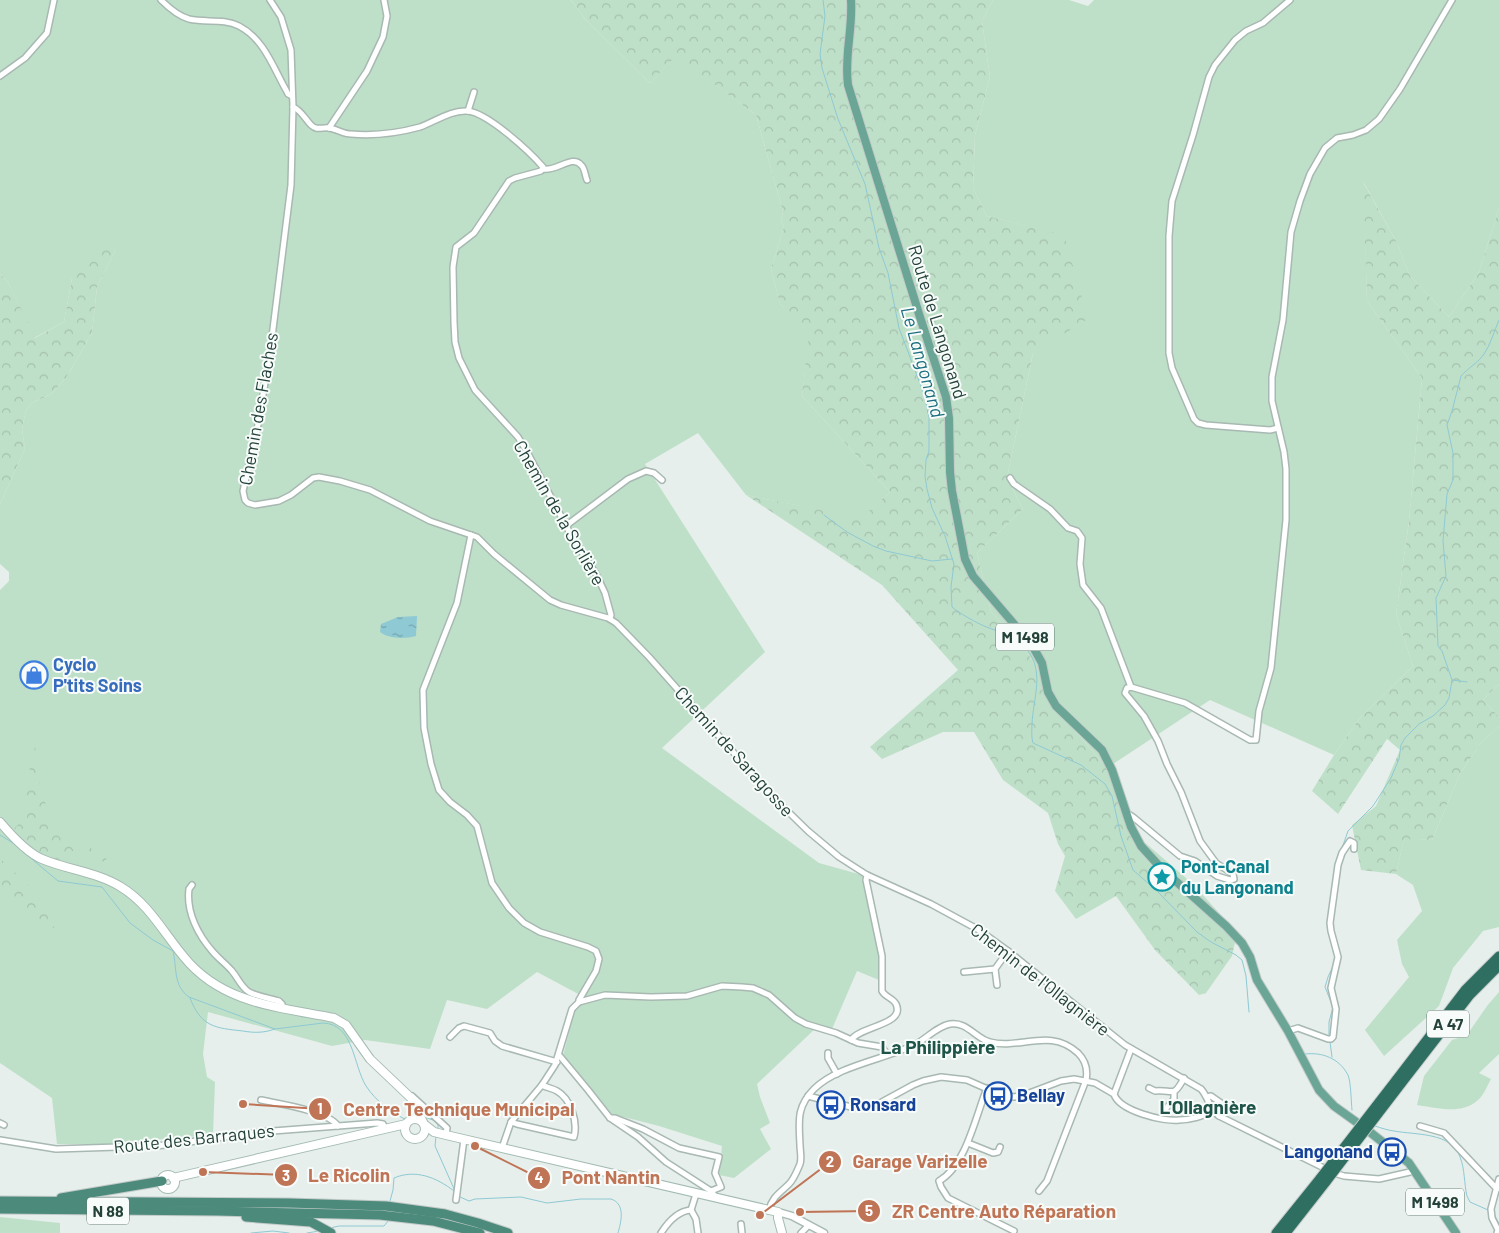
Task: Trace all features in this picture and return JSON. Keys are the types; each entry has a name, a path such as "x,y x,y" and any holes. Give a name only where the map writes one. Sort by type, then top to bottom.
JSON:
{"highway":[{"name":"A 47","path":"1286,1233 1465,990 1499,956"},
{"name":"A 47","path":"1398,1082 1470,995 1499,966"},
{"name":"A 47","path":"1276,1233 1324,1180"},
{"path":"48,1202 71,1196 162,1181"},
{"name":"N 88","path":"0,1201 289,1203 386,1206 445,1214 478,1222 508,1233"},
{"name":"N 88","path":"0,1210 326,1213 408,1217 433,1221 480,1233"},
{"path":"216,1211 227,1216 311,1222 331,1233"}],"main road":[{"name":"Route de Langonand","path":"850,0 851,15 846,64 848,85 946,397 949,418 952,491 964,559 973,576 1035,650 1042,663 1048,692 1056,706 1102,750 1112,770 1135,836 1151,858 1226,926 1242,943 1250,957 1257,980 1288,1031 1314,1082 1326,1099 1392,1149 1414,1170 1456,1233"},
{"path":"0,822 36,856 112,882 132,895 156,918 193,967 221,989 246,1000 334,1018 340,1021 350,1031 370,1059 396,1084 410,1103 423,1135"},
{"path":"406,1133 417,1120"},
{"path":"162,1181 167,1176 174,1180 188,1174 417,1120 440,1134"},
{"path":"384,1129 399,1130 413,1138 423,1135 440,1134 696,1194 713,1194 778,1212 782,1233"}],"street":[{"path":"0,76 25,58 47,33 54,0"},
{"path":"161,0 175,12 188,19 222,21 241,27 257,41 288,94 292,96"},
{"name":"Chemin des Flaches","path":"270,0 280,17 289,41 292,60 293,106 290,201 270,353 257,430 243,491 245,500 256,505 274,503 291,496 313,478 326,478 370,490 430,521 477,537 550,600 572,609 610,619"},
{"path":"329,128 367,71 383,37 386,22 384,0"},
{"path":"1278,428 1270,430 1206,425 1198,423 1194,419 1172,368 1169,353 1169,236 1171,207 1175,189 1193,135 1209,76 1215,65 1235,40 1246,31 1263,23 1290,0"},
{"path":"1131,686 1185,703 1250,740 1256,740 1259,711 1271,668 1286,520 1286,468 1272,401 1272,377 1283,320 1291,232 1300,201 1317,160 1332,141 1337,138 1353,136 1366,130 1379,119 1400,89 1452,0"},
{"path":"468,111 474,92"},
{"path":"293,106 314,127 329,128 352,134 398,132 468,111 484,118 510,136 543,168"},
{"name":"Chemin de la Sorlière","path":"587,180 582,167 577,162 566,162 553,169 543,168 509,182 474,233 456,247 453,267 454,333 460,358 472,386 521,443 572,537 601,583 611,615 610,619"},
{"path":"567,525 592,507 600,498 628,479 646,471 654,473 662,480"},
{"path":"1010,478 1014,484 1050,509 1068,528 1080,534 1082,538 1080,564 1083,585 1102,608 1131,686"},
{"path":"472,535 457,603 423,690 424,728 431,764 439,790 450,802 467,815 476,826 492,883 513,913 524,923 540,932 596,951 599,960 596,971 579,1002 571,1012 557,1062 542,1085 511,1122 502,1148"},
{"name":"Chemin de Saragosse","path":"610,619 649,657 720,739 786,810 827,848 866,875"},
{"path":"1127,817 1133,817 1180,856 1195,862 1217,876 1230,880 1234,879 1233,874 1216,863 1200,841 1158,741 1144,716 1125,693 1127,688 1131,686"},
{"path":"1288,1031 1298,1028 1328,1039 1333,1037 1336,1010 1331,988 1338,958 1330,931 1330,923 1340,859 1350,841 1354,843 1354,849"},
{"path":"851,1040 861,1031 888,1022 895,1016 897,1010 895,1002 884,995 882,991 882,956 866,875"},
{"name":"Chemin de l'Ollagnière","path":"866,875 952,914 979,930 1008,950 1131,1049 1201,1089 1213,1111 1219,1116 1334,1174 1379,1179 1414,1170"},
{"path":"192,885 189,889 189,904 202,938 233,972 245,989 256,995 279,1001 282,1004 282,1008"},
{"path":"997,985 995,969 1008,950"},
{"path":"964,972 995,969"},
{"path":"579,1002 605,996 686,996 722,986 753,988 769,995 800,1022 836,1033 865,1045 882,1047 887,1054"},
{"path":"769,1210 773,1198 791,1182 800,1163 799,1115 808,1096 819,1085 837,1074 911,1046 952,1023 962,1025 985,1040 994,1043 1043,1040 1064,1044 1076,1051 1084,1061 1087,1068 1086,1080 1047,1181 1039,1191"},
{"path":"450,1036 459,1028 469,1026 490,1033 501,1046 557,1062"},
{"path":"1114,1094 1131,1049"},
{"path":"828,1053 828,1058 837,1074"},
{"path":"559,1056 610,1118 638,1138 666,1162 713,1194 721,1187 715,1172 718,1157 686,1150 615,1118 610,1118"},
{"path":"808,1096 851,1107 868,1108 913,1085 932,1079 958,1078 975,1083 1001,1095 1018,1097 1067,1080 1086,1080 1114,1094 1118,1102 1126,1108 1166,1120 1186,1120 1213,1111"},
{"path":"1149,1088 1155,1091 1174,1092 1178,1090 1184,1078"},
{"path":"396,1084 447,1128 440,1134"},
{"path":"542,1085 558,1091 572,1109 574,1137"},
{"path":"987,1088 968,1143 958,1161 946,1176 939,1181 948,1198 1014,1231"},
{"path":"1164,1111 1174,1098 1174,1092"},
{"name":"Chemin de l'Ollagnière","path":"1207,1097 1211,1096 1221,1103 1222,1110 1219,1116"},
{"path":"261,1100 324,1115 338,1126"},
{"path":"511,1122 580,1139"},
{"name":"Route des Barraques","path":"0,1140 56,1149 168,1145 260,1132 380,1123 383,1124 384,1129"},
{"path":"1420,1126 1444,1133 1498,1187"},
{"path":"456,1198 464,1139"},
{"path":"968,1143 993,1153 998,1152 1000,1147"},
{"path":"1497,1233 1498,1230 1491,1212 1499,1178"},
{"path":"696,1194 691,1210 696,1219 698,1233"},
{"path":"661,1233 675,1217 691,1210"},
{"path":"778,1212 792,1216 824,1233"},
{"path":"741,1224 742,1233"},
{"path":"801,1233 810,1225"}],"green space":[{"path":"0,0 571,0 586,20 650,83 676,55 756,115 783,212 781,221 784,227 771,269 780,304 810,332 802,396 890,492 861,519 746,495 698,433 645,464 765,652 662,748 819,863 862,875 881,956 879,980 857,971 832,1029 818,1026 757,1084 770,1123 760,1129 771,1149 734,1178 719,1175 722,1146 659,1126 612,1114 563,1056 574,1012 584,997 537,972 487,1009 447,1000 430,1049 365,1040 332,1046 208,1012 203,1054 207,1077 215,1082 213,1135 106,1144 57,1144 52,1098 0,1063 0,590 9,581 9,572 0,564 0,504 25,449 22,429 26,410 32,403 51,394 66,378 92,333 97,287 116,249 72,278 64,322 34,338 8,282 0,274"},
{"path":"571,0 993,0 982,21 990,77 975,135 973,188 987,216 1064,235 1088,319 1033,353 1007,478 1023,509 977,553 991,612 1025,649 1078,734 1114,776 1135,834 1193,884 1237,933 1232,956 1206,993 1199,995 1155,950 1116,896 1076,919 1055,891 1065,856 1058,844 1048,813 1003,780 974,732 943,732 882,759 870,747 958,670 882,585 746,495 861,518 890,492 802,396 809,333 780,304 771,269 784,227 781,221 783,212 756,115 676,56 650,83 586,20"},
{"path":"993,0 1069,0 1088,6 1094,0 1499,0 1499,208 1479,272 1449,317 1410,276 1396,241 1364,183 1367,301 1422,378 1409,521 1396,614 1413,666 1359,719 1334,755 1210,700 1107,768 1078,734 1025,649 991,612 977,553 1023,509 1007,478 1033,353 1064,236 987,216 973,188 975,135 990,77 982,21"},
{"path":"1363,182 1396,241 1410,276 1449,317 1479,272 1499,208 1499,684 1483,700 1499,717 1499,726 1480,744 1460,774 1432,840 1404,839 1396,874 1361,870 1352,825 1376,806 1400,750 1387,739 1338,814 1312,791 1359,719 1413,666 1396,614 1409,521 1422,378 1367,301"},
{"path":"111,238 116,249 97,287 92,333 66,378 51,394 32,403 26,410 22,429 25,449 0,504 0,274 8,282 35,338 64,322 72,278 83,260"},
{"path":"1499,684 1499,717 1483,700"},
{"path":"1499,726 1499,927 1483,931 1453,968 1439,1006 1384,1056 1365,1030 1409,977 1402,964 1397,940 1422,911 1413,885 1396,874 1404,838 1432,840 1460,774 1480,744"},
{"path":"37,739 43,741 38,761 40,788 50,816 62,833 83,843 107,859 104,862 67,849 59,861 34,849 12,831 24,818 26,788"},
{"path":"0,858 43,901 54,920 54,928 33,920 0,895"},
{"path":"1499,992 1499,1054 1479,1073 1491,1079 1482,1096 1472,1105 1465,1108 1441,1109 1417,1105 1424,1076 1452,1040 1467,1035"},
{"path":"0,1217 60,1223 60,1233 0,1233"}],"water":[{"path":"417,616 416,636 397,638 380,632 381,624 398,617"}],"waterway":[{"name":"Le Langonand","path":"823,0 825,16 820,54 822,68 838,119 865,184 879,248 888,273 899,328 924,394 929,417 929,451 926,460 925,476 932,508 945,536 954,564 951,587 952,607 984,626 1013,638 1027,650 1036,667 1037,676 1032,724 1033,743 1081,765 1105,784 1112,796 1121,836 1133,870 1157,891 1197,932 1242,960 1246,976 1249,1012"},
{"path":"1341,851 1348,831 1373,806 1391,778 1405,738 1419,724 1433,716 1445,705 1449,698 1452,680 1442,651 1438,646 1436,598 1446,576 1443,541 1447,494 1453,480 1453,453 1447,425 1461,376 1484,354 1491,342 1499,320"},
{"path":"824,515 847,532 886,551 932,561 952,559"},
{"path":"1452,680 1467,682"},
{"path":"0,835 13,843 58,881 102,887 130,923 153,940 173,951 178,982 184,993 189,997 275,1029 323,1023 333,1025 341,1030 347,1038 366,1086 374,1097 395,1114 407,1120 418,1117"},
{"path":"1330,936 1333,947"},
{"path":"1329,1036 1329,1022 1333,1007 1325,987 1334,964"},
{"path":"190,998 199,1015 217,1027 255,1032 275,1029"},
{"path":"1330,1042 1332,1057"},
{"name":"Le Langonand","path":"1305,1054 1324,1055 1340,1064 1349,1078 1352,1110"},
{"path":"424,1117 433,1120 438,1125 438,1129"},
{"name":"Le Langonand","path":"1375,1126 1391,1131 1432,1136 1449,1143 1456,1149 1460,1157 1467,1196 1470,1202 1488,1210"},
{"path":"436,1136 435,1146 455,1191"},
{"path":"390,1201 394,1178 402,1175 417,1174 433,1178 454,1191"},
{"path":"458,1196 469,1201 475,1199 521,1197 547,1203 581,1199 611,1199 616,1201 621,1209 618,1233"},
{"name":"Le Langonand","path":"1494,1214 1499,1224"},
{"path":"330,1228 339,1226 384,1226 388,1221"},
{"path":"251,1233 273,1231 289,1233"},
{"path":"307,1233 319,1231"}],"place":[{"name":"Cyclo P'tits Soins","path":"34,675"},
{"name":"Pont-Canal du Langonand","path":"1162,877"},
{"name":"Bellay","path":"998,1096"},
{"name":"Centre Technique Municipal","path":"243,1104"},
{"name":"Ronsard","path":"831,1105"},
{"name":"Pont Nantin","path":"475,1146"},
{"name":"Langonand","path":"1392,1152"},
{"name":"Le Ricolin","path":"203,1172"},
{"name":"ZR Centre Auto Réparation","path":"800,1212"},
{"name":"Garage Varizelle","path":"760,1215"}],"district":[{"name":"La Philippière","path":"938,1047"},
{"name":"L'Ollagnière","path":"1208,1107"}]}
